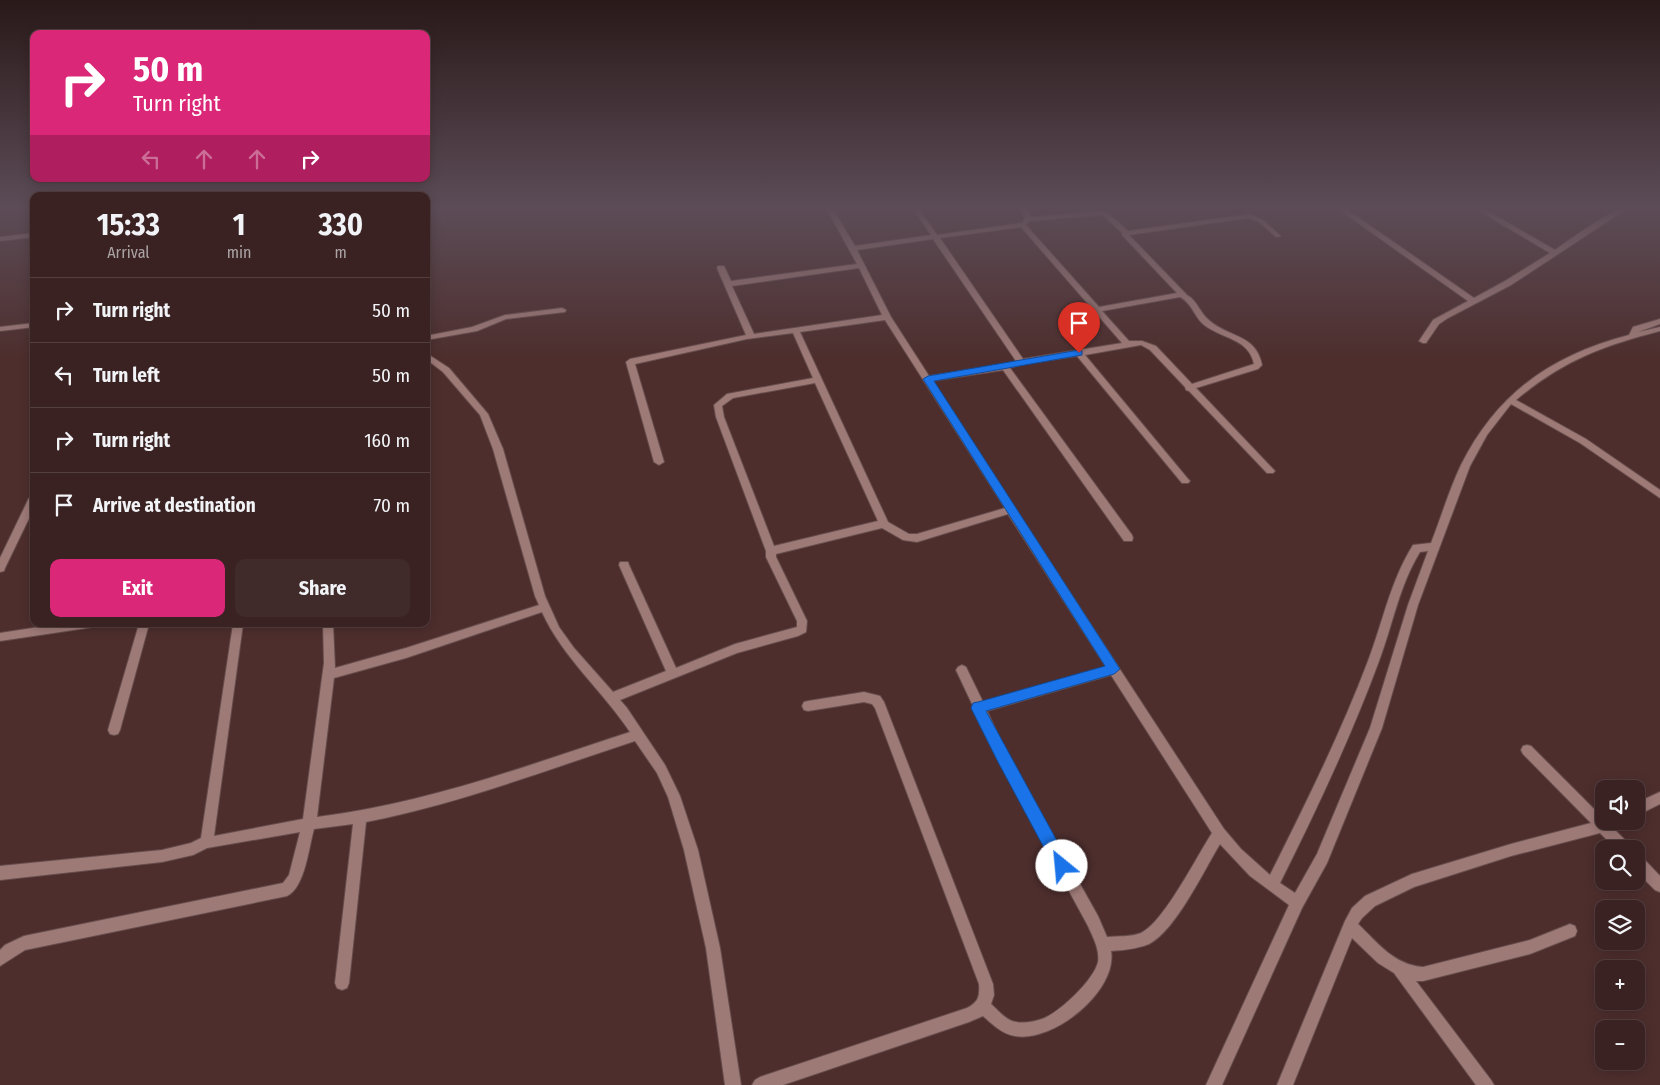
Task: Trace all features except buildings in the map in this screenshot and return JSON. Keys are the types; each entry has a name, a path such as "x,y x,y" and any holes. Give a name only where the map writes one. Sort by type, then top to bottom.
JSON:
{"street":[{"path":"856,257 887,317 1229,848 1272,885 1297,903"},
{"path":"950,257 1021,362"},
{"path":"1054,257 1096,310 1127,344"},
{"path":"1145,257 1184,296 1195,304 1204,320 1210,325 1248,344 1253,349 1258,361 1258,365 1255,367 1189,388"},
{"path":"1409,257 1473,301"},
{"path":"1422,341 1436,322 1508,283 1549,257"},
{"path":"728,284 860,266"},
{"path":"721,268 751,336"},
{"path":"1096,310 1184,296"},
{"path":"430,337 474,329 505,316 562,310"},
{"path":"659,462 630,362 751,336 887,317"},
{"path":"1633,336 1636,329 1660,322"},
{"path":"0,328 30,325"},
{"path":"1214,1085 1297,903 1322,858 1376,728 1413,605 1435,546 1466,466 1490,422 1510,400 1535,378 1565,361 1586,351 1660,329"},
{"path":"796,331 816,380 840,424 884,524 909,539 1012,509"},
{"path":"928,379 1005,367 1021,362 1122,347 1127,344 1147,344 1270,471"},
{"path":"1079,353 1185,481"},
{"path":"430,358 446,370 484,414 498,449 540,596 555,629 570,651 611,698 661,769 674,796 691,850 713,948 733,1085"},
{"path":"1005,367 1128,538"},
{"path":"611,698 672,672 735,649 793,635 802,628 802,621 771,557 771,551 720,417 718,405 730,396 816,380"},
{"path":"1510,400 1583,442 1660,495"},
{"path":"0,568 30,506"},
{"path":"771,551 884,524"},
{"path":"1272,885 1305,819 1361,693 1375,658 1388,609 1403,575 1417,548 1435,546"},
{"path":"624,565 672,672"},
{"path":"328,675 406,653 546,607"},
{"path":"0,636 45,627"},
{"path":"114,730 143,627"},
{"path":"208,841 209,815 238,627"},
{"path":"0,959 10,950 24,944 281,891 291,885 295,878 309,821 330,663 328,627"},
{"path":"978,708 1114,669"},
{"path":"962,670 978,708 1003,758 1093,921 1102,944 1105,962 1099,977 1077,1003 1049,1024 1026,1029 1012,1028 1004,1025 983,1006"},
{"path":"760,1085 970,1015 983,1006 987,997 986,984 880,706 876,700 864,697 808,706"},
{"path":"0,873 162,856 193,849 208,841 215,842 309,821 313,823 360,817 417,804 472,788 637,735"},
{"path":"1528,750 1595,812"},
{"path":"1645,806 1660,798"},
{"path":"342,984 360,817"},
{"path":"1285,1085 1350,926 1358,913 1370,901 1412,882 1511,850 1595,827"},
{"path":"1102,944 1129,943 1150,936 1163,922 1219,833"},
{"path":"1645,870 1660,885"},
{"path":"1350,926 1400,970 1486,1085"},
{"path":"1400,970 1411,975 1424,974 1530,947 1570,932"}],"route":[{"path":"1062,866 978,708 1114,669 928,379 1079,353"}]}
